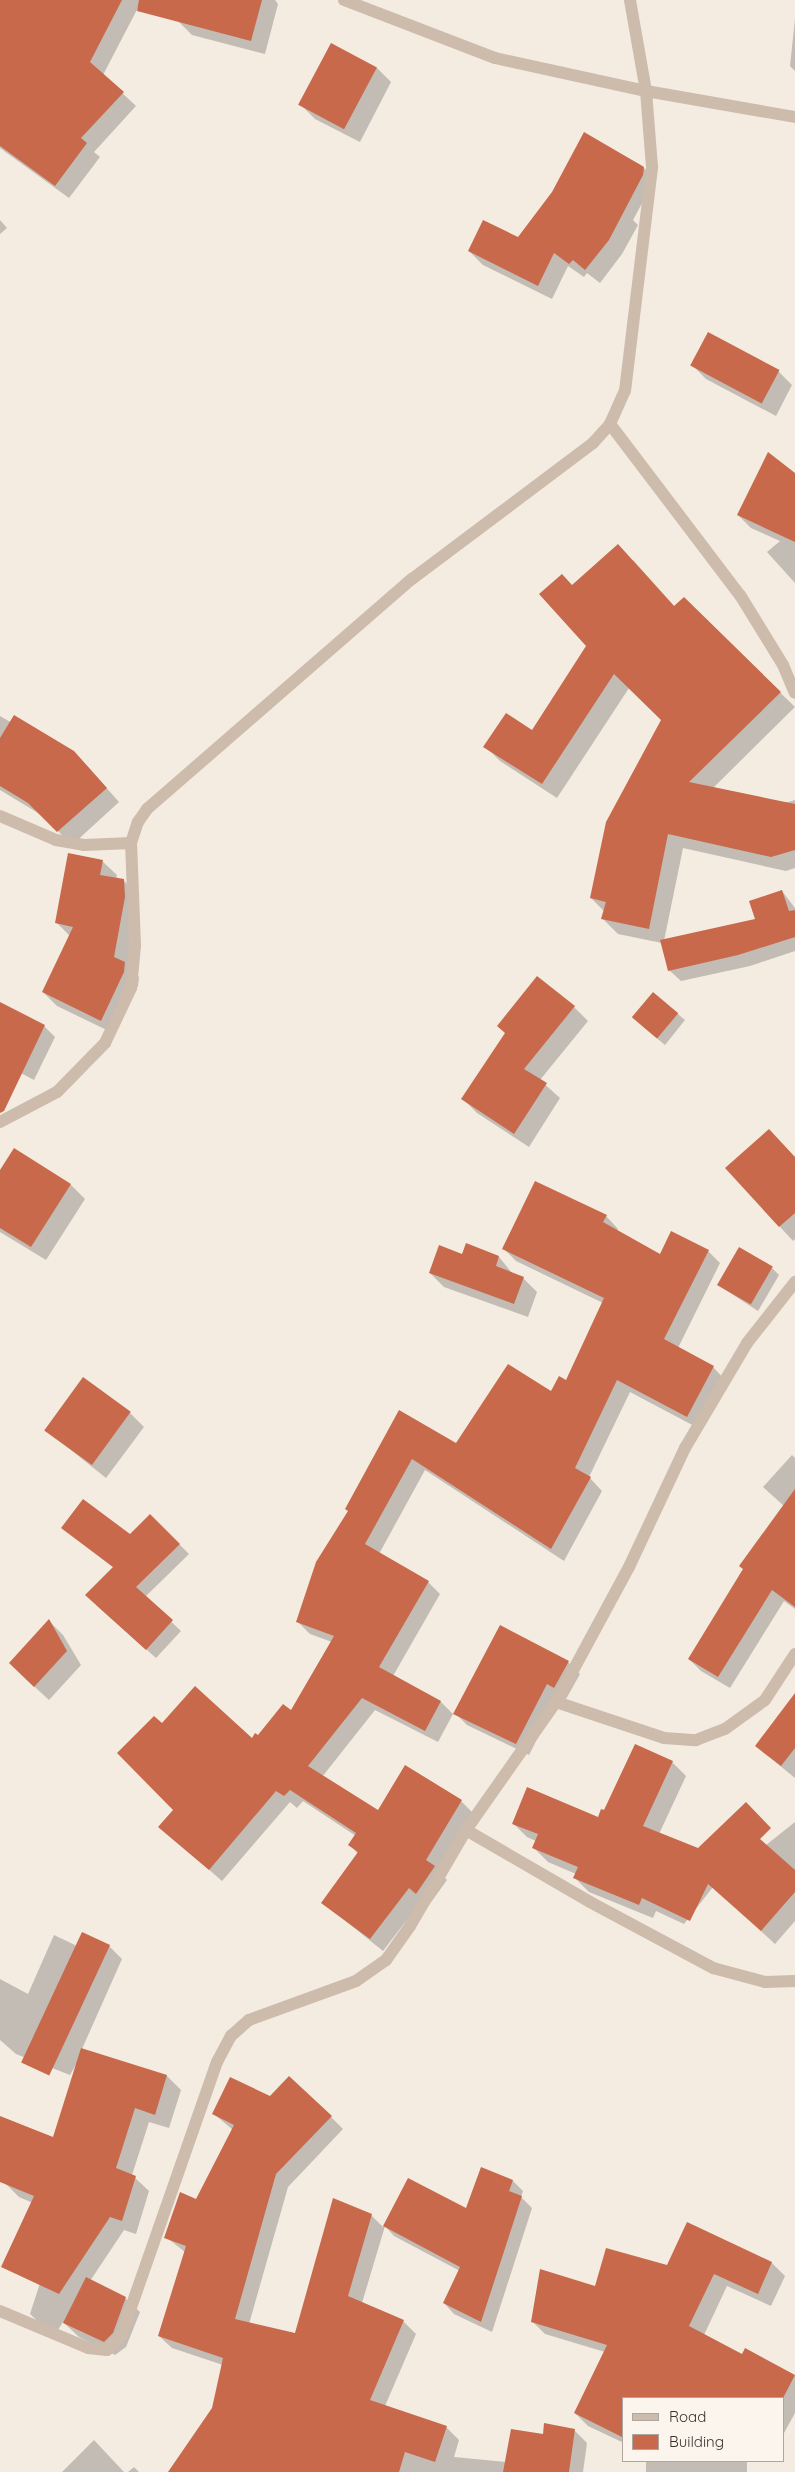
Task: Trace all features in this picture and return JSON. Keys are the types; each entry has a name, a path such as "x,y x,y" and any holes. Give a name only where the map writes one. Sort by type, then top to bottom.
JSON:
{"street":[{"path":"344,0 495,58 646,91 795,117"},
{"path":"0,1122 57,1092 105,1043 128,996 135,946 131,843 138,822 147,809 211,751 412,579 594,443 610,424 625,391 652,167 646,91 630,0"},
{"path":"610,424 740,595 783,666 795,693"},
{"path":"0,816 56,840 84,845 131,843"},
{"path":"0,2311 88,2348 107,2350 121,2336 217,2062 231,2036 249,2020 356,1981 386,1960 410,1926 466,1830 556,1702 629,1567 685,1448 747,1343 795,1282"},
{"path":"556,1702 664,1738 696,1740 725,1728 765,1700 795,1654"},
{"path":"466,1830 590,1902 712,1968 765,1982 795,1981"}],"building":[{"path":"0,0 122,0 90,62 124,92 81,138 87,143 55,186 0,146"},
{"path":"139,0 262,0 251,41 137,11"},
{"path":"331,43 377,67 344,129 298,105"},
{"path":"584,132 644,167 643,175 609,240 585,270 573,260 569,264 554,253 538,286 468,251 483,220 518,237 552,192"},
{"path":"708,332 780,370 762,404 690,366"},
{"path":"768,452 795,473 795,542 737,515"},
{"path":"618,544 674,606 684,597 781,692 689,782 795,804 795,850 771,857 668,834 649,929 601,919 606,902 590,898 606,822 661,720 614,674 542,784 483,747 506,713 532,730 586,646 539,594 562,574 572,585"},
{"path":"14,715 74,751 107,788 57,832 28,803 0,786 0,738"},
{"path":"68,853 103,860 100,875 124,879 125,897 114,957 125,962 124,972 101,1021 42,992 73,927 55,923"},
{"path":"782,890 789,911 795,910 795,937 738,955 668,971 660,940 755,919 749,901"},
{"path":"537,976 575,1006 524,1069 547,1083 514,1134 461,1099 505,1033 497,1026"},
{"path":"653,992 678,1013 657,1038 632,1017"},
{"path":"0,1002 45,1025 4,1111 0,1113"},
{"path":"769,1129 795,1157 795,1213 779,1227 725,1168"},
{"path":"14,1148 71,1184 31,1247 0,1228 0,1170"},
{"path":"535,1181 607,1215 603,1222 660,1254 671,1231 709,1250 664,1339 714,1366 687,1417 617,1380 575,1468 591,1477 551,1549 412,1459 365,1544 429,1581 379,1667 441,1701 425,1731 362,1698 308,1766 378,1810 405,1765 462,1800 426,1860 435,1866 416,1894 409,1888 370,1939 321,1903 358,1852 348,1845 356,1833 290,1790 284,1796 276,1791 209,1870 158,1827 173,1810 117,1753 154,1716 162,1723 195,1686 252,1738 255,1733 258,1735 283,1704 291,1710 334,1636 296,1622 316,1562 348,1511 345,1509 399,1410 456,1443 508,1364 551,1391 559,1376 566,1380 604,1298 502,1249"},
{"path":"466,1243 499,1256 496,1266 524,1277 514,1304 429,1273 439,1245 462,1254"},
{"path":"739,1247 773,1266 751,1305 717,1285"},
{"path":"83,1377 131,1412 92,1465 44,1430"},
{"path":"795,1489 795,1607 772,1590 718,1677 688,1659 743,1569 739,1566"},
{"path":"83,1499 130,1534 150,1514 180,1544 136,1587 173,1620 146,1650 85,1595 113,1567 61,1528"},
{"path":"49,1619 67,1651 34,1687 9,1663"},
{"path":"500,1625 569,1661 554,1688 547,1684 516,1744 453,1714"},
{"path":"795,1693 795,1748 781,1766 755,1746"},
{"path":"635,1744 673,1761 643,1826 698,1848 746,1802 771,1828 760,1839 795,1870 795,1892 761,1931 708,1884 690,1921 642,1898 639,1905 573,1878 578,1867 532,1848 538,1834 512,1824 527,1787 598,1817 601,1809 604,1810"},
{"path":"82,1932 110,1945 49,2076 21,2063"},
{"path":"81,2048 167,2075 155,2115 135,2108 116,2168 136,2176 122,2221 110,2217 59,2294 1,2267 34,2196 0,2182 0,2116 53,2137"},
{"path":"289,2076 332,2116 276,2174 235,2319 295,2333 333,2198 372,2214 348,2296 404,2320 370,2400 447,2426 435,2462 405,2452 399,2472 168,2472 212,2408 223,2358 158,2336 186,2246 164,2238 180,2192 196,2199 234,2125 212,2114 230,2077 270,2096"},
{"path":"481,2167 513,2180 509,2191 522,2196 481,2322 443,2303 460,2267 383,2226 408,2178 466,2208"},
{"path":"687,2222 772,2262 758,2294 714,2274 689,2326 742,2354 745,2348 795,2375 784,2397 622,2397 622,2437 574,2413 607,2345 531,2322 540,2269 595,2286 606,2248 667,2265"},
{"path":"86,2277 126,2297 113,2333 104,2342 63,2323"},
{"path":"544,2423 575,2429 569,2472 503,2472 511,2429 543,2434"}]}
